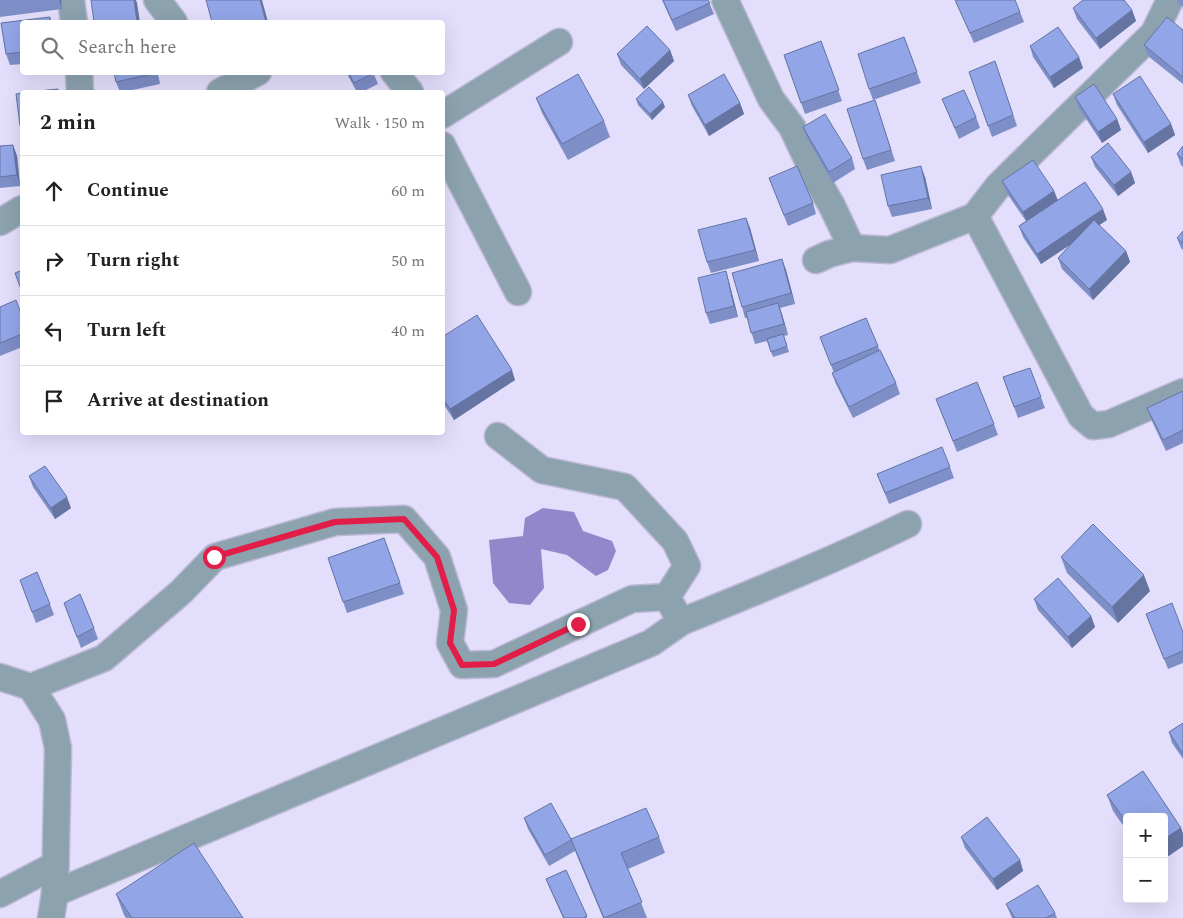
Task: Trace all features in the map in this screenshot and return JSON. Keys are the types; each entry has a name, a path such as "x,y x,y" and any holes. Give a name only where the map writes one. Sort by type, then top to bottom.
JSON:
{"street":[{"path":"71,0 74,20"},
{"path":"157,0 172,20"},
{"path":"725,0 771,99 792,127 852,248"},
{"path":"816,260 829,254 852,248 890,250 975,216 999,185 1154,33 1170,0"},
{"path":"445,113 559,42"},
{"path":"79,75 80,90"},
{"path":"219,85 249,75"},
{"path":"396,75 408,90"},
{"path":"445,151 518,292"},
{"path":"0,222 20,210"},
{"path":"975,216 1081,416 1092,426 1109,424 1183,392"},
{"path":"498,436 542,470 626,487 675,541 687,566 667,597"},
{"path":"0,677 31,687 104,658 181,592 214,557 335,522 404,519 437,557 454,610 450,643 462,665 494,664 632,598 667,597"},
{"path":"31,687 52,720 58,748 53,905 651,643 681,622 872,542 908,524"},
{"path":"667,597 681,622"},
{"path":"0,894 55,865"}],"shaded area":[{"path":"543,508 574,512 583,531 612,541 616,551 608,570 596,576 567,555 541,549 544,588 530,605 509,603 493,583 489,540 523,536 525,518"}],"building":[{"path":"91,0 134,0 137,20 94,20"},
{"path":"206,0 260,0 265,20 211,20"},
{"path":"663,0 708,0 710,3 672,20"},
{"path":"955,0 1015,0 1020,12 970,33"},
{"path":"1083,0 1124,0 1132,10 1096,38 1073,8"},
{"path":"50,17 50,20 26,20"},
{"path":"1167,17 1183,30 1183,77 1144,45"},
{"path":"20,21 20,52 6,54 1,23"},
{"path":"647,26 670,50 640,79 617,54"},
{"path":"1058,27 1079,57 1050,77 1030,46"},
{"path":"904,37 917,72 869,89 858,54"},
{"path":"821,41 839,90 801,103 784,55"},
{"path":"995,61 1013,115 988,126 969,72"},
{"path":"578,74 604,121 562,144 536,98"},
{"path":"724,74 740,103 705,125 688,95"},
{"path":"115,75 147,75 116,82"},
{"path":"350,75 370,75 354,83"},
{"path":"1140,76 1171,124 1144,142 1113,94"},
{"path":"1094,84 1117,119 1098,132 1075,97"},
{"path":"649,87 663,102 650,114 636,99"},
{"path":"964,90 976,117 955,128 942,99"},
{"path":"20,93 20,126 16,94"},
{"path":"875,100 891,150 863,159 847,109"},
{"path":"825,114 852,158 829,172 803,127"},
{"path":"1108,143 1131,172 1114,185 1091,157"},
{"path":"13,145 17,175 0,177 0,146"},
{"path":"1183,146 1183,159 1177,154"},
{"path":"1033,160 1054,191 1023,212 1002,181"},
{"path":"797,166 813,203 784,215 769,178"},
{"path":"921,166 928,198 888,206 881,175"},
{"path":"1085,182 1103,209 1037,254 1019,226"},
{"path":"746,218 755,250 707,262 698,230"},
{"path":"1094,220 1126,251 1089,289 1058,258"},
{"path":"1183,231 1183,243 1177,238"},
{"path":"782,259 791,293 742,307 732,273"},
{"path":"20,271 20,287 15,273"},
{"path":"726,271 734,306 706,313 698,278"},
{"path":"16,300 20,311 20,335 0,343 0,307"},
{"path":"778,303 784,324 751,333 746,312"},
{"path":"477,315 512,370 450,409 445,402 445,335"},
{"path":"866,318 878,346 831,365 820,337"},
{"path":"783,334 787,346 771,352 767,339"},
{"path":"880,350 896,383 849,407 832,373"},
{"path":"1030,368 1041,397 1014,407 1003,377"},
{"path":"977,382 994,424 953,441 936,399"},
{"path":"1183,391 1183,430 1163,440 1147,408"},
{"path":"942,447 950,467 885,493 877,474"},
{"path":"45,466 67,497 51,508 29,476"},
{"path":"1093,524 1144,575 1112,607 1061,557"},
{"path":"384,538 400,583 343,602 328,558"},
{"path":"37,572 50,604 32,612 20,580"},
{"path":"1058,578 1091,616 1068,637 1034,599"},
{"path":"80,594 94,628 77,637 64,603"},
{"path":"1172,603 1183,632 1183,651 1164,659 1146,614"},
{"path":"1183,723 1183,754 1169,732"},
{"path":"1143,771 1181,828 1168,836 1168,813 1123,813 1123,817 1107,795"},
{"path":"551,803 571,840 545,855 524,818"},
{"path":"646,808 659,837 621,853 642,902 604,918 571,839"},
{"path":"987,817 1020,860 993,879 961,837"},
{"path":"194,843 243,918 132,918 116,894"},
{"path":"566,870 587,916 583,918 564,918 546,879"},
{"path":"1038,885 1055,913 1046,918 1015,918 1006,904"}],"route":[{"path":"214,557 335,522 404,519 437,557 454,610 450,643 462,665 494,664 578,624"}]}
